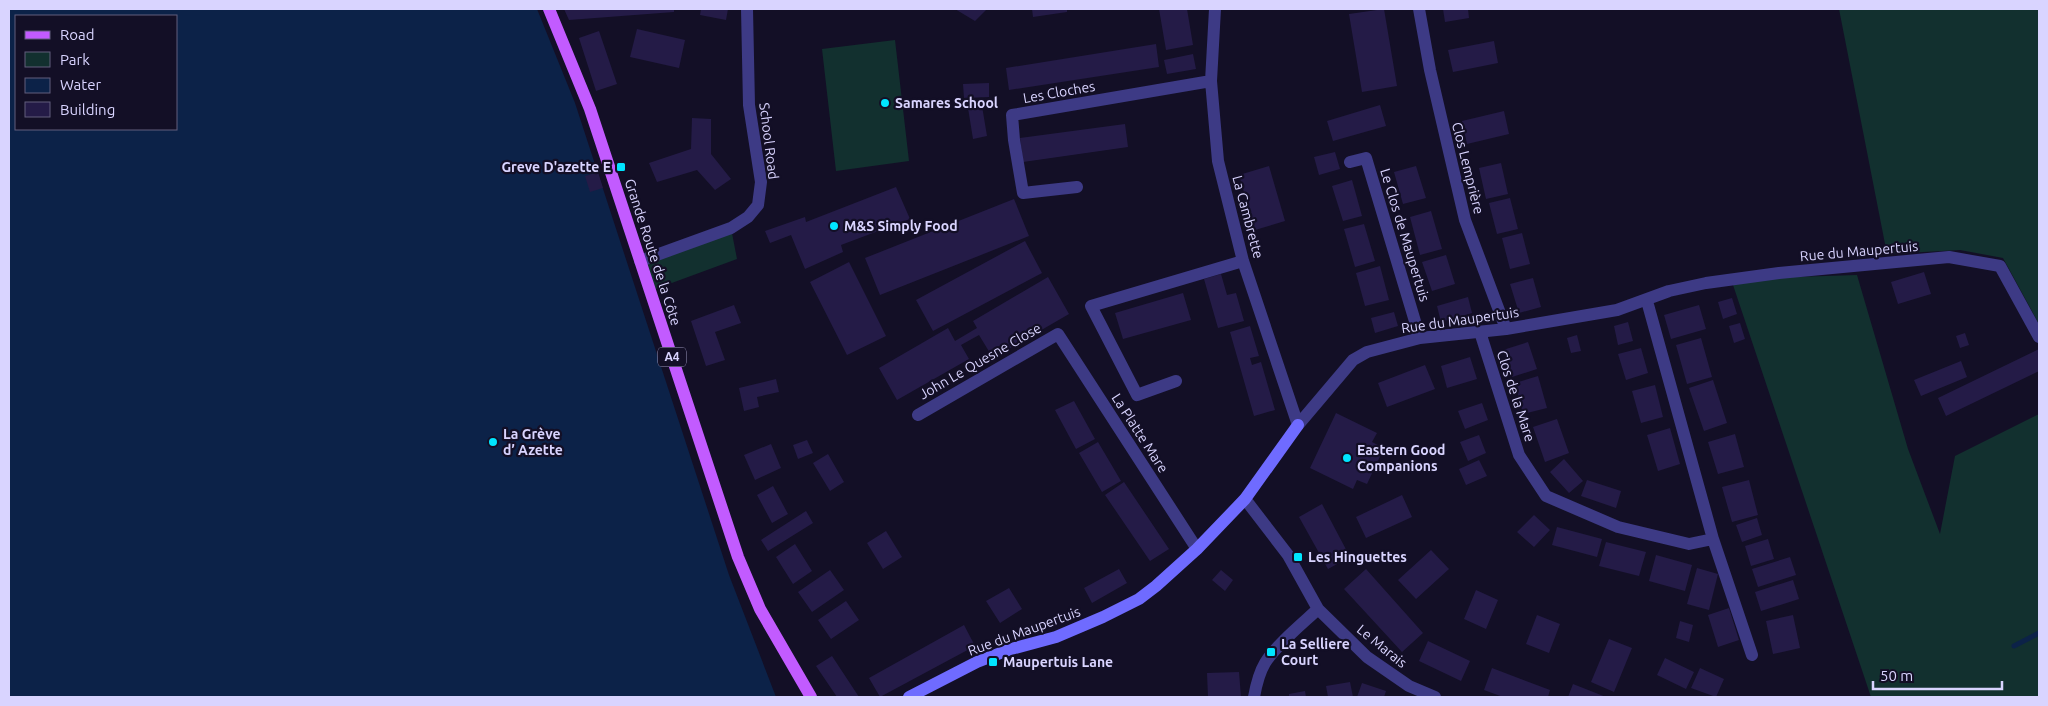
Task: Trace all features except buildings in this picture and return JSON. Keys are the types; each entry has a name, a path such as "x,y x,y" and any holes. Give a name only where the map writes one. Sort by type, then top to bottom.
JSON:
{"main road":[{"name":"Grande Route de la Côte","path":"549,9 590,109 738,557 760,609 811,697"}],"street":[{"name":"School Road","path":"640,261 731,228 748,217 758,205 761,182 749,105 746,9"},
{"name":"La Cambrette","path":"1215,9 1211,81 1218,161 1243,261 1298,425"},
{"name":"Clos Lemprière","path":"1419,9 1430,70 1465,220 1506,329"},
{"name":"Les Cloches","path":"1077,187 1023,193 1014,140 1012,115 1211,81"},
{"name":"Le Clos de Maupertuis","path":"1350,162 1366,158 1420,338"},
{"name":"Rue du Maupertuis","path":"909,697 977,662 1011,649 1056,637 1103,617 1138,599 1156,586 1197,549 1244,499 1298,425 1353,360 1367,352 1420,338 1506,329 1617,310 1669,291 1706,283 1779,273 1949,257 2000,266 2039,337"},
{"path":"1176,381 1137,395 1091,306 1243,261"},
{"path":"1647,300 1713,540 1752,655"},
{"name":"Clos de la Mare","path":"1480,332 1519,455 1546,496 1618,527 1689,544 1713,540"},
{"name":"John Le Quesne Close","path":"918,415 1058,334"},
{"name":"La Platte Mare","path":"1058,334 1197,549"},
{"name":"Le Marais","path":"1244,499 1288,555 1318,609 1367,657 1409,686 1434,697"},
{"path":"1254,697 1265,662 1318,609"}],"green space":[{"path":"1839,9 2039,9 2039,324 2003,258 1960,250 1887,254"},
{"path":"895,40 909,161 836,171 822,49"},
{"path":"731,228 737,259 650,291 640,261"},
{"path":"1857,275 1908,449 1940,534 1955,456 2039,414 2039,697 1871,697 1731,279"}],"water":[{"name":"La Grève d’ Azette","path":"9,9 537,9 575,103 729,575 776,697 9,697"}],"waterway":[{"path":"2014,646 2039,633"}],"place":[{"name":"Samares School","path":"885,103"},
{"name":"Greve D'azette E","path":"621,167"},
{"name":"M&S Simply Food","path":"834,226"},
{"name":"La Grève d’ Azette","path":"493,442"},
{"name":"Eastern Good Companions","path":"1347,458"},
{"name":"Les Hinguettes","path":"1298,557"},
{"name":"La Selliere Court","path":"1271,652"},
{"name":"Maupertuis Lane","path":"993,662"}]}
